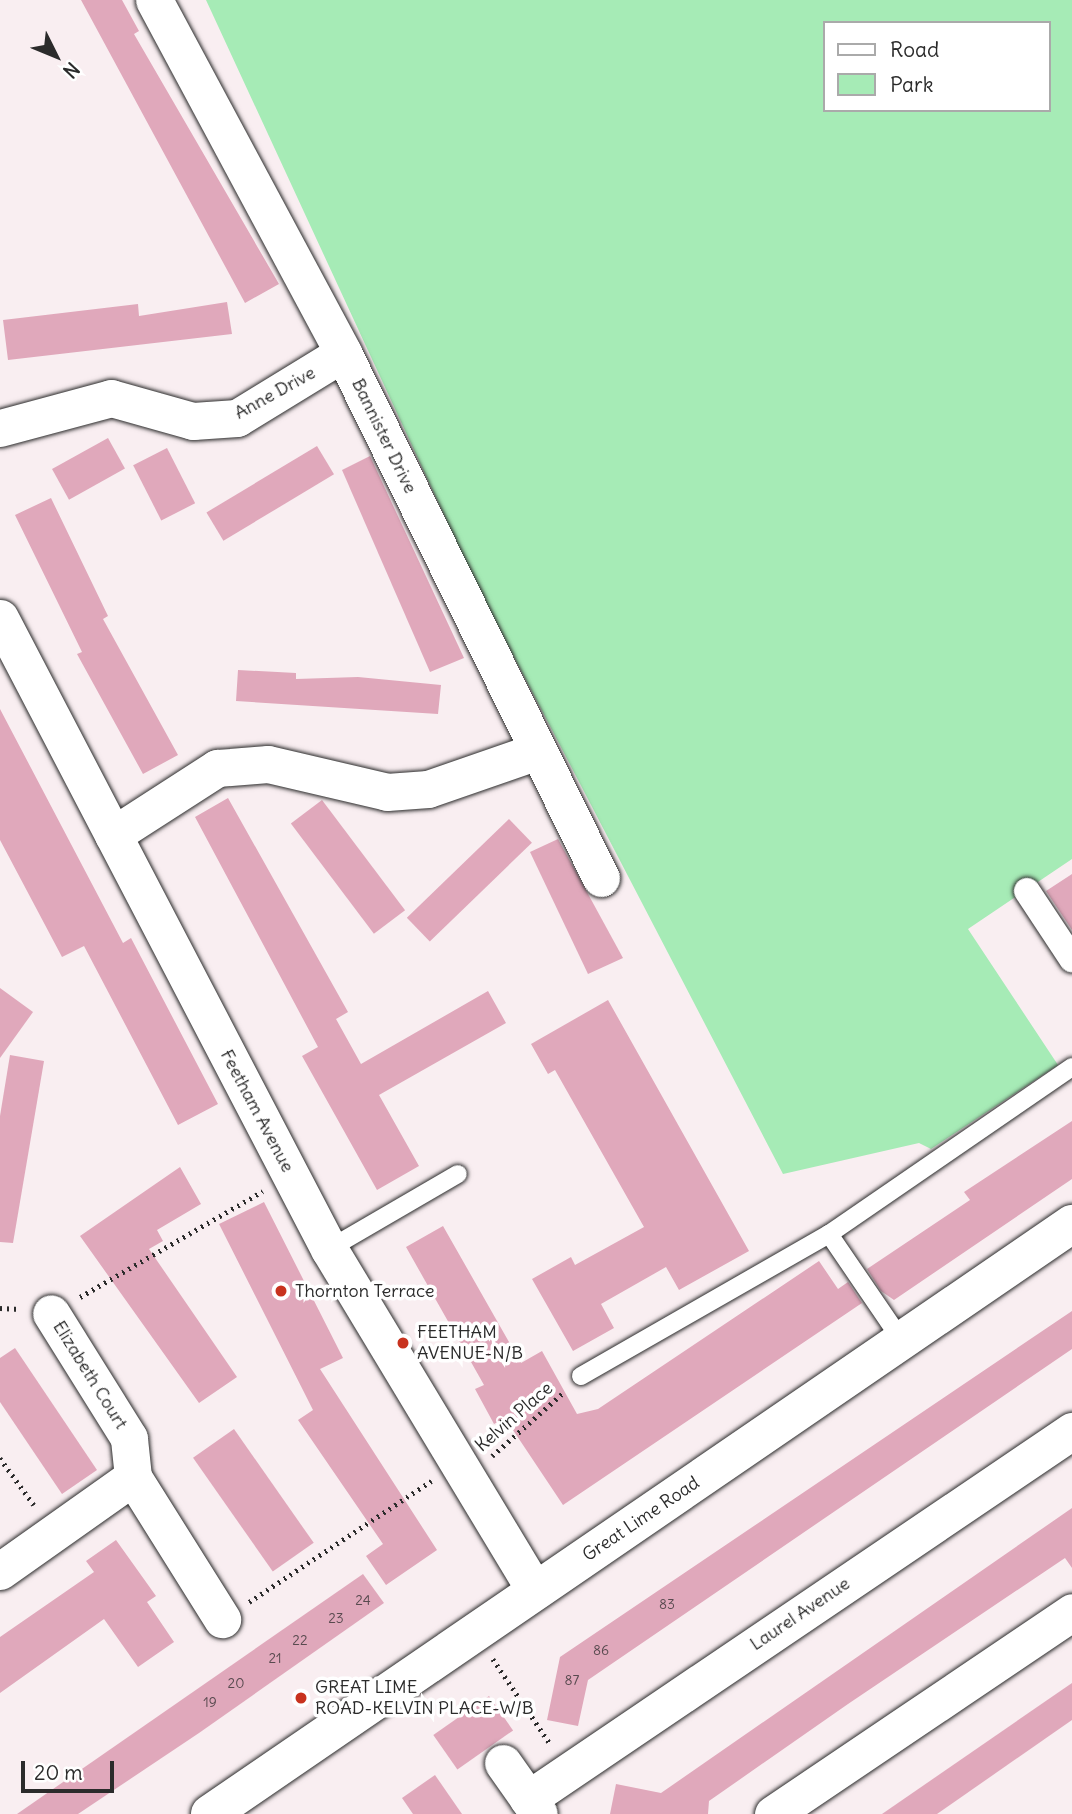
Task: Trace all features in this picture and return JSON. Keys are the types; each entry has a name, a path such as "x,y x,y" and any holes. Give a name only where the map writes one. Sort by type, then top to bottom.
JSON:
{"main road":[{"name":"Great Lime Road","path":"210,1814 1072,1224"}],"street":[{"name":"Bannister Drive","path":"154,0 343,353 601,878"},
{"name":"Anne Drive","path":"0,428 111,398 192,421 237,418 343,353"},
{"name":"Feetham Avenue","path":"0,618 329,1249 535,1591"},
{"path":"113,835 217,768 268,764 387,792 428,789 538,751"},
{"path":"1027,891 1072,959"},
{"name":"Elizabeth Court","path":"51,1313 129,1438 133,1477 222,1619"},
{"name":"Laurel Avenue","path":"503,1763 533,1806 569,1770 1072,1430"},
{"path":"0,1571 55,1535 133,1477"},
{"path":"773,1814 1072,1612"}],"lane":[{"path":"581,1376 829,1234 1072,1067"},
{"path":"329,1249 458,1174"},
{"path":"829,1234 902,1341"}],"path":[{"path":"0,1308 51,1313 290,1175"},
{"name":"Kelvin Place","path":"222,1619 461,1472 581,1376"},
{"path":"0,1458 55,1535"},
{"path":"475,1633 569,1770"}],"green space":[{"path":"206,0 1072,0 1072,859 968,929 1058,1065 931,1149 919,1143 783,1174 475,582"}],"building":[{"path":"81,0 122,0 139,31 134,34 279,284 245,303"},
{"path":"227,302 232,334 8,360 3,320 138,304 139,316"},
{"path":"108,438 125,469 69,500 52,469"},
{"path":"317,446 334,474 223,541 206,512"},
{"path":"167,448 195,503 161,520 133,465"},
{"path":"370,456 464,658 430,672 342,470"},
{"path":"51,498 108,616 103,619 178,755 143,774 77,654 82,652 15,515"},
{"path":"238,670 296,673 296,679 358,677 441,685 438,714 236,701"},
{"path":"0,709 123,943 131,938 218,1104 178,1125 84,946 62,957 0,840"},
{"path":"228,798 348,1012 336,1019 361,1064 488,991 506,1023 379,1095 419,1166 377,1190 302,1056 318,1047 195,817"},
{"path":"322,800 405,910 374,934 291,823"},
{"path":"509,819 532,843 430,941 407,918"},
{"path":"558,839 623,958 588,974 530,852"},
{"path":"1072,874 1072,930 1046,891"},
{"path":"0,988 33,1012 0,1058"},
{"path":"608,1000 749,1251 679,1290 666,1267 601,1304 614,1328 573,1351 532,1279 571,1257 575,1265 644,1227 555,1070 548,1074 531,1044"},
{"path":"10,1055 44,1061 13,1243 0,1242 0,1116"},
{"path":"1072,1121 1072,1179 894,1300 881,1291 867,1269 970,1200 964,1192"},
{"path":"180,1167 201,1204 157,1230 163,1241 149,1249 237,1377 199,1403 80,1236"},
{"path":"264,1202 343,1358 320,1369 437,1550 386,1585 366,1556 383,1544 298,1420 313,1410 219,1224"},
{"path":"443,1226 521,1363 542,1351 577,1414 598,1409 819,1261 838,1289 848,1282 862,1303 563,1505 505,1418 494,1424 475,1389 484,1385 406,1247"},
{"path":"1072,1311 1072,1349 588,1680 578,1726 547,1720 560,1657"},
{"path":"15,1348 97,1470 62,1494 0,1402 0,1358"},
{"path":"234,1429 314,1543 273,1572 193,1458"},
{"path":"1072,1508 1072,1568 1065,1558 848,1704 709,1801 708,1814 610,1814 616,1784 661,1793"},
{"path":"116,1540 156,1596 147,1602 174,1642 138,1667 104,1619 0,1693 0,1637 94,1572 86,1561"},
{"path":"363,1574 384,1603 199,1733 78,1814 17,1814"},
{"path":"1072,1683 1072,1720 937,1814 882,1814"},
{"path":"489,1696 513,1730 457,1769 433,1735"},
{"path":"435,1775 462,1814 413,1814 402,1798"}],"place":[{"name":"Thornton Terrace","path":"281,1291"},
{"name":"FEETHAM AVENUE-N/B","path":"403,1343"},
{"name":"GREAT LIME ROAD-KELVIN PLACE-W/B","path":"301,1698"}]}
